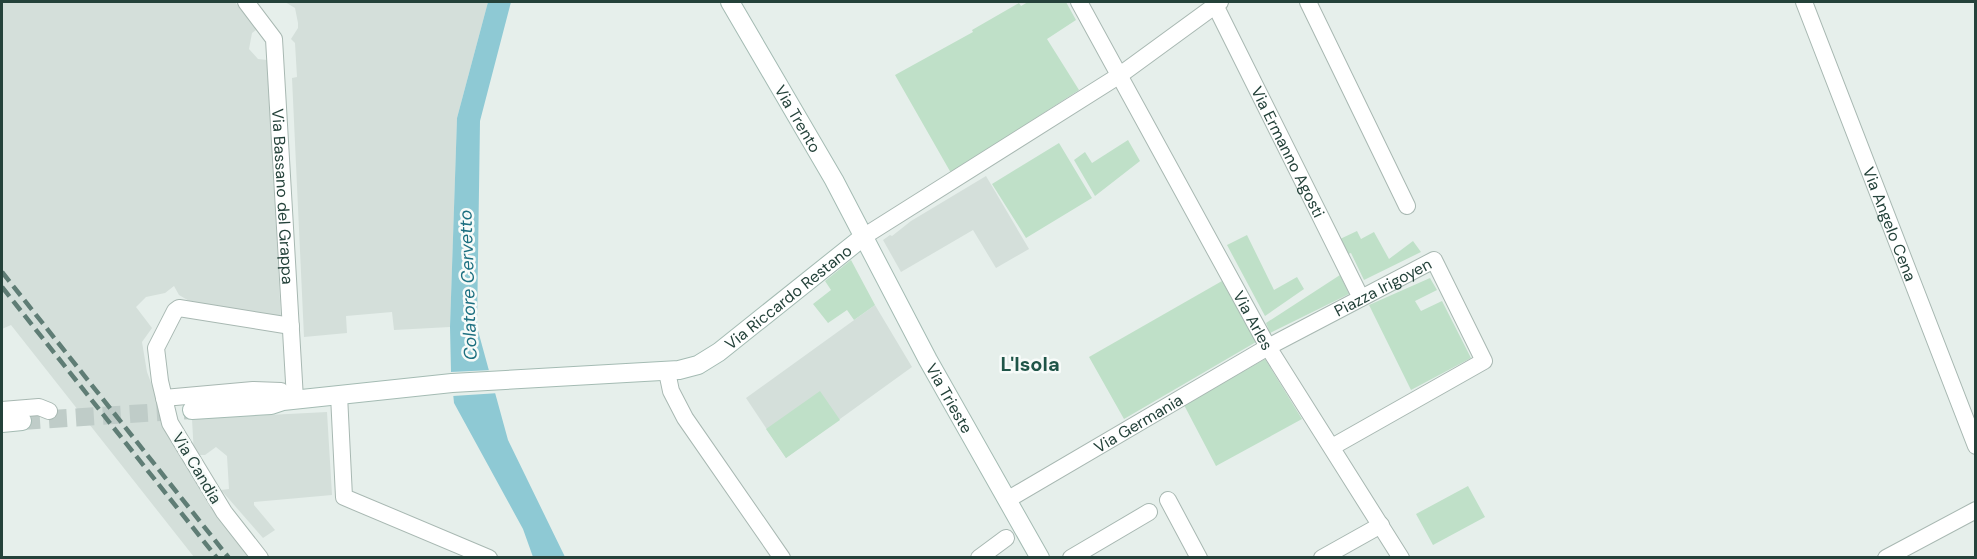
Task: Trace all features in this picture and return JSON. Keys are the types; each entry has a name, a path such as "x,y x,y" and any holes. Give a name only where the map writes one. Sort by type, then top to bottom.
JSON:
{"street":[{"name":"Via Bassano del Grappa","path":"246,2 274,39 291,326 292,400"},
{"name":"Via Trento","path":"730,2 834,180 863,237"},
{"name":"Via Arles","path":"1079,2 1268,347 1401,558"},
{"path":"1308,2 1407,206"},
{"name":"Via Angelo Cena","path":"1804,2 1976,446"},
{"name":"Via Riccardo Restano","path":"192,410 271,405 292,400 452,383 667,372 698,365 719,352 863,237 1120,75 1217,3"},
{"name":"Via Ermanno Agosti","path":"1217,3 1361,298"},
{"name":"Via Trieste","path":"863,237 916,340 1040,558"},
{"name":"Piazza Irigoyen","path":"1268,347 1434,260 1484,361 1332,447"},
{"name":"Via Candia","path":"260,558 224,512 170,423 160,381 156,348 174,311 179,308 291,326"},
{"name":"Via Germania","path":"1008,500 1268,347"},
{"path":"667,372 671,391 685,418 782,558"},
{"name":"Via Riccardo Restano","path":"164,398 253,390 281,391 292,400"},
{"path":"339,395 344,497 489,558"},
{"path":"2,410 39,407 49,411"},
{"path":"2,423 22,421"},
{"path":"1168,500 1199,558"},
{"path":"1886,558 1976,510"},
{"path":"1071,558 1149,512"},
{"path":"1322,558 1381,525"},
{"path":"979,558 1006,538"}],"shaded area":[{"path":"2,2 235,2 256,30 252,33 249,49 258,59 267,60 281,319 196,305 179,295 174,286 165,293 146,297 136,307 152,328 142,342 147,372 168,428 217,514 248,557 194,557 11,325 2,329"},
{"path":"285,2 488,2 457,118 450,327 394,330 392,312 346,316 347,333 304,337 292,78 297,77 295,43 291,39 298,28 298,23 295,8"},
{"path":"986,176 1029,249 996,268 973,230 901,272 883,240"},
{"path":"875,305 912,367 786,458 746,398"},
{"path":"327,412 332,495 254,502 254,505 275,530 263,538 221,490 229,489 227,456 216,447 205,455 194,455 192,419"}],"green space":[{"path":"1028,2 1066,2 1076,20 1047,39 1079,90 951,173 895,75 973,32 972,30 1019,3 1021,6"},
{"path":"1128,140 1140,161 1095,196 1074,160 1085,152 1092,163"},
{"path":"1059,143 1092,198 1026,238 992,184"},
{"path":"1357,231 1361,239 1374,232 1389,259 1413,241 1421,252 1364,280 1351,253 1345,255 1338,240"},
{"path":"1247,235 1274,290 1297,277 1304,289 1265,316 1227,245"},
{"path":"851,260 875,305 854,320 847,310 828,323 813,304 831,290 825,281"},
{"path":"1340,275 1349,294 1270,333 1266,323"},
{"path":"1430,278 1437,290 1415,301 1421,311 1442,301 1471,358 1411,390 1369,305"},
{"path":"1222,281 1256,342 1124,419 1089,357"},
{"path":"1265,359 1302,419 1216,466 1184,405"},
{"path":"820,391 840,420 786,458 766,429"},
{"path":"1468,486 1485,517 1433,545 1416,514"}],"water":[{"name":"Colatore Cervetto","path":"488,2 511,2 480,121 477,327 508,440 565,557 533,557 523,529 454,403 450,327 457,118"}],"pier":[{"path":"492,370 499,393 453,396 451,372"}],"tunnel":[{"path":"22,421 192,410"}],"railway":[{"path":"2,272 229,558"},
{"path":"2,287 217,558"}],"district":[{"name":"L'Isola","path":"1030,364"}]}
